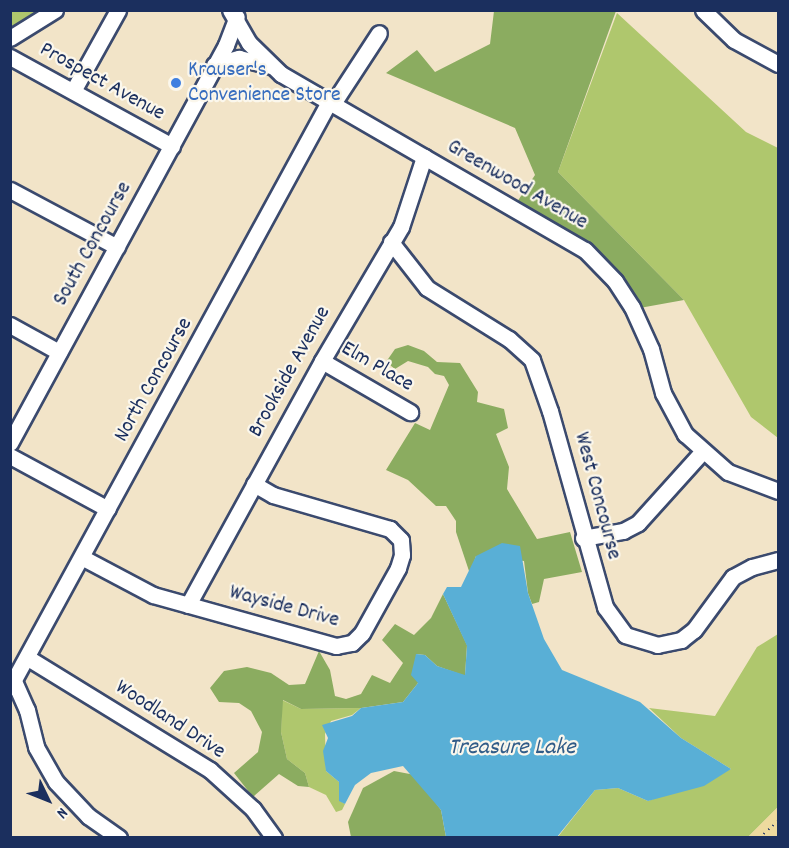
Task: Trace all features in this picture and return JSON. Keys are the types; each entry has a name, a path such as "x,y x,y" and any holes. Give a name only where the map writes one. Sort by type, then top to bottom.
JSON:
{"street":[{"path":"10,38 54,10"},
{"path":"74,92 118,10"},
{"path":"703,10 734,40 778,64"},
{"name":"South Concourse","path":"10,443 172,146 214,65 235,15"},
{"name":"Greenwood Avenue","path":"235,15 270,66"},
{"name":"North Concourse","path":"12,684 332,101 379,33"},
{"name":"Prospect Avenue","path":"10,57 172,146"},
{"name":"Greenwood Avenue","path":"214,65 239,58 270,66 424,158 566,236 604,268 642,325 673,414 702,452 741,479 778,491"},
{"name":"Brookside Avenue","path":"188,605 321,361 400,227 424,158"},
{"path":"10,190 117,247"},
{"name":"West Concourse","path":"391,243 427,288 510,339 532,360 550,411 583,538 611,620 625,635 651,645 670,644 688,635 733,577 752,567 778,560"},
{"path":"10,326 59,352"},
{"name":"Elm Place","path":"321,361 410,412"},
{"path":"583,538 623,531 638,523 702,452"},
{"path":"10,456 108,509"},
{"name":"Wayside Drive","path":"83,558 144,592 336,646 357,639 372,616 402,555 397,534 383,527 273,495 254,484"},
{"name":"Woodland Drive","path":"28,658 210,770 252,809 274,837"},
{"path":"12,684 27,710 36,747 56,782 88,816 119,837"}],"path":[{"path":"759,837 778,821"}],"green space":[{"path":"10,11 42,11 11,30"},
{"path":"494,11 616,11 558,172 684,300 634,309 570,237 515,205 535,175 515,128 386,73 417,50 435,72 490,44"},
{"path":"617,13 746,132 778,148 778,438 751,417 684,300 558,172"},
{"path":"408,345 424,351 437,362 460,363 478,392 477,402 504,409 508,428 496,434 509,467 507,489 537,539 570,532 582,572 544,579 539,602 532,604 528,593 524,561 476,556 470,574 456,532 456,521 446,506 436,506 408,480 386,470 415,423 430,430 449,385 444,376 435,374 428,367 408,361 395,369 386,362 395,349"},
{"path":"443,594 467,645 465,676 437,666 425,655 416,654 418,683 403,702 361,708 301,709 283,700 281,732 287,759 305,773 309,787 298,786 279,774 253,797 234,773 258,752 262,732 251,711 239,703 219,702 210,688 224,671 247,667 271,673 289,685 305,684 319,651 330,670 335,696 346,699 361,694 372,675 390,683 403,663 382,640 395,624 414,635 431,618"},
{"path":"778,634 778,807 748,837 557,838 595,790 618,788 648,801 731,769 681,738 649,708 715,716 757,647"},
{"path":"282,700 301,709 361,708 352,715 331,721 325,734 326,771 339,782 339,800 345,804 342,810 336,812 326,795 309,787 305,773 287,759 281,732"},
{"path":"394,771 415,775 441,810 446,837 351,837 348,822 363,788"}],"sand":[{"path":"778,807 778,837 748,837"}],"water":[{"name":"Treasure Lake","path":"502,543 520,546 528,593 544,639 562,670 640,702 681,738 731,769 704,786 648,801 618,788 595,790 557,837 446,837 441,810 403,766 371,773 355,785 345,804 339,801 339,782 326,771 323,751 328,738 322,725 352,716 361,708 403,702 418,683 411,675 416,654 425,655 437,666 465,675 467,646 443,594 447,587 461,587 476,556"}],"place":[{"name":"Krauser's Convenience Store","path":"176,83"}]}
